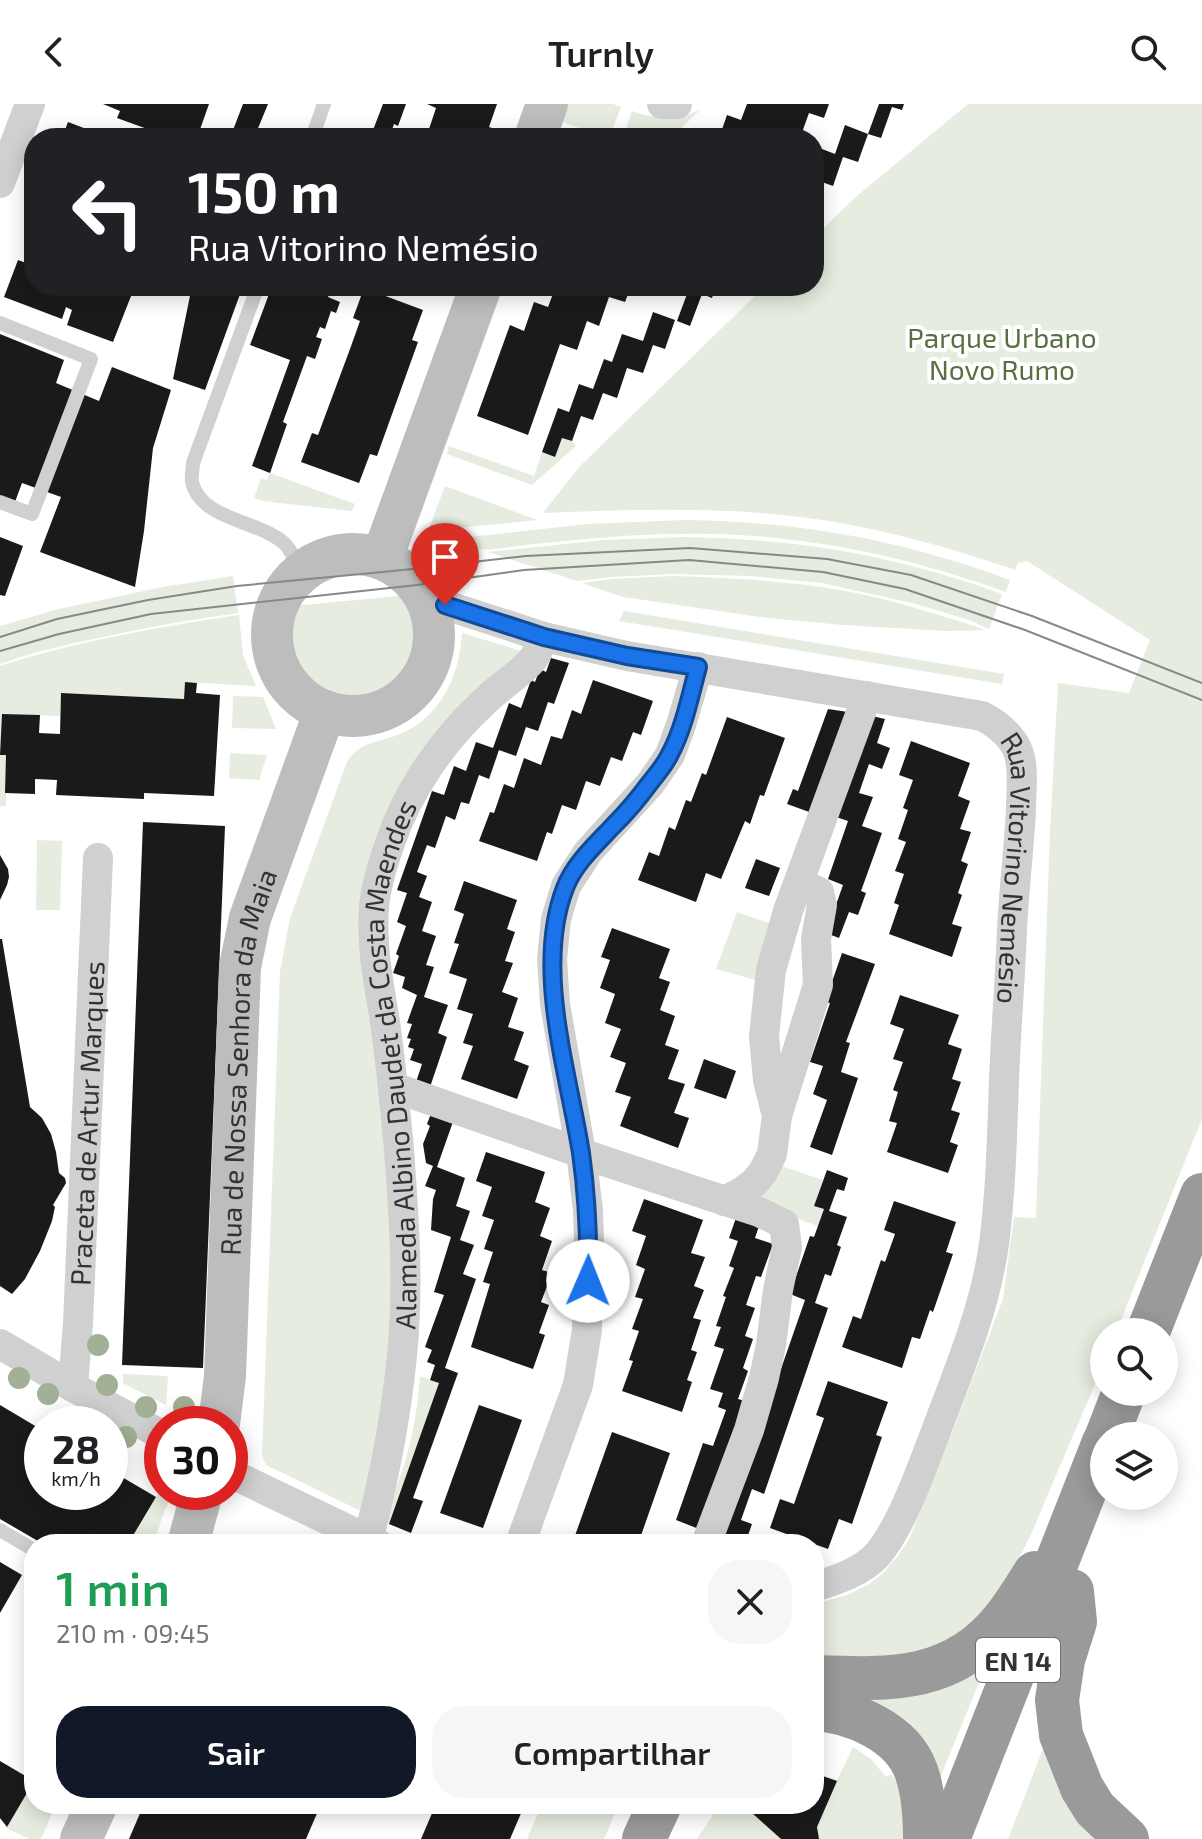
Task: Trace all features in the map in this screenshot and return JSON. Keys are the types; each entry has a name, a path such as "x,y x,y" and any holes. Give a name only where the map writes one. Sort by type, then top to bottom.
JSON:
{"highway":[{"path":"1154,1318 1202,1195"},
{"path":"1175,1318 1202,1247"},
{"name":"EN 14","path":"824,1677 912,1676 961,1658 1007,1616 1034,1574 1048,1542 1090,1486"},
{"name":"EN 14","path":"948,1839 1090,1497"},
{"name":"EN 14","path":"975,1839 1072,1591 1091,1510"},
{"name":"EN 14","path":"1072,1591 1075,1622 1063,1660 1057,1700 1061,1735 1082,1788 1095,1809 1127,1839"},
{"path":"824,1710 848,1714 874,1725 907,1755 915,1769 924,1803 925,1839"},
{"path":"644,1839 655,1814"}],"street":[{"path":"0,183 30,104"},
{"path":"539,128 547,104"},
{"path":"662,104 677,104"},
{"path":"382,558 477,296"},
{"path":"355,553 382,558 403,570 429,603 435,631 434,652 427,671 416,688 401,702 382,711 345,717 315,707 302,699 276,663 272,640 273,618 280,599 293,578 311,564 332,555 355,553"},
{"name":"Rua Vitorino Nemésio","path":"429,603 445,605 544,637 627,656 982,716 999,725 1010,737 1019,755 1022,782 1019,851 999,1180 994,1245 976,1323 924,1464 890,1536 877,1555 860,1569 824,1584"},
{"name":"Alameda Albino Daudet da Costa Maendes","path":"374,1534 403,1353 404,1288 403,1217 393,1087 376,961 374,904 391,842 417,784 447,741 483,702 534,658 544,637"},
{"path":"524,1534 578,1385 587,1330 588,1226 581,1153 555,1004 552,959 556,919 566,886 588,852 650,784 670,755 698,667"},
{"path":"777,1116 768,1080 764,1036 771,970 867,696"},
{"name":"Rua de Nossa Senhora da Maia","path":"221,1406 225,1376 240,967 250,918 325,711"},
{"name":"Praceta de Artur Marques","path":"73,1387 98,858"},
{"path":"724,1201 754,1183 772,1154 777,1116 818,985 816,939 822,905 819,892 799,883"},
{"path":"393,1087 759,1212 784,1224 787,1247 764,1378 749,1430 710,1534"},
{"path":"0,1344 144,1425"},
{"path":"248,1482 356,1534"},
{"path":"191,1534 197,1510"},
{"path":"81,1839 92,1814"}],"lane":[{"path":"316,128 324,104"},
{"path":"254,296 193,463 192,481 207,505 269,533 287,546 300,573"},
{"path":"0,323 91,359 32,514 0,502"},
{"path":"0,1530 24,1544"}],"green space":[{"path":"564,104 613,104 621,107 613,128 580,128 557,120"},
{"name":"Parque Urbano Novo Rumo","path":"968,104 1202,104 1202,1119 1122,1318 1090,1318 1090,1395 1023,1551 994,1599 954,1636 929,1647 887,1655 824,1658 824,1601 869,1584 882,1574 909,1539 1003,1299 1014,1217 1036,1218 1058,683 1129,693 1150,640 1027,561 1018,563 1015,570 900,536 842,523 752,512 633,510 543,513 579,467 755,296 824,296 824,227 857,196"},
{"path":"701,109 681,128 626,128 632,111 667,118 684,116"},
{"path":"562,438 576,446 532,485 447,454 449,446 534,476 542,452 555,457"},
{"path":"270,473 355,504 352,511 254,498 261,479 267,480"},
{"path":"445,486 537,520 428,531"},
{"path":"687,520 771,525 851,536 930,554 1010,580 1006,592 887,556 765,537 645,535 500,549 473,547 451,539 587,524"},
{"path":"684,537 767,541 845,552 923,569 1002,594 989,629 916,604 822,583 750,576 672,574 577,581 488,552 603,540"},
{"path":"233,576 238,613 77,642 0,664 0,626 59,609"},
{"path":"673,576 833,589 905,605 986,630 948,631 768,618 623,597 582,583"},
{"path":"408,595 418,619 420,635 414,660 397,684 375,698 351,701 328,696 308,682 293,662 288,637 294,606"},
{"path":"624,611 1004,674 1002,684 619,621"},
{"path":"239,615 243,655 256,686 185,682 184,699 62,693 60,716 2,714 0,755 0,666 118,636"},
{"path":"462,633 525,652 380,837 391,1153 391,1351 363,1512 266,1465 262,1456 280,972 290,918 347,762 362,747 410,729 435,708 452,681"},
{"path":"233,696 263,697 276,729 232,728"},
{"path":"230,753 267,755 259,780 229,778"},
{"path":"0,755 6,755 6,806 0,806"},
{"path":"37,840 62,841 60,910 36,910"},
{"path":"737,912 772,924 759,981 716,969"},
{"path":"778,1165 823,1180 814,1206 824,1209 818,1226 746,1200"},
{"path":"123,1374 168,1376 166,1405 123,1383"},
{"path":"420,1376 439,1383 389,1524 382,1521 408,1450"},
{"path":"148,1510 165,1510 157,1534 134,1534"},
{"path":"974,1671 982,1675 940,1778 844,1694"},
{"path":"853,1747 871,1759 886,1777 891,1774 905,1794 909,1839 697,1839 713,1814 824,1814 824,1776 837,1780"},
{"path":"1043,1749 1106,1839 1008,1839"},
{"path":"24,1797 24,1814 52,1814 41,1839 30,1839 6,1828"},
{"path":"538,1814 615,1814 604,1839 527,1839"}],"building":[{"path":"103,104 209,104 201,128 144,128 117,118 120,111"},
{"path":"243,104 268,104 258,128 234,128"},
{"path":"383,104 406,104 398,126 374,128"},
{"path":"427,104 497,104 489,127 492,128 429,128 436,108"},
{"path":"747,104 829,104 824,118 809,113 804,128 722,128 727,115 741,120"},
{"path":"879,104 904,104 902,110 892,107 881,138 868,134"},
{"path":"68,122 84,128 66,128"},
{"path":"845,125 868,134 858,162 843,157 833,186 824,183 824,150 835,154"},
{"path":"18,260 24,262 24,296 131,296 113,342 67,325 72,310 66,307 62,319 4,297"},
{"path":"190,296 239,296 205,390 173,379"},
{"path":"268,296 328,296 340,302 336,313 331,311 325,329 320,327 316,337 322,339 315,359 307,356 283,422 287,424 270,473 252,466 290,360 250,345"},
{"path":"361,296 385,296 423,310 412,340 418,342 377,456 370,454 359,483 301,462 312,433 318,435 350,349 360,321 353,318"},
{"path":"552,296 627,296 625,302 609,297 599,326 587,321 577,350 560,344 528,435 477,416 510,325 524,331 534,302 548,307"},
{"path":"686,296 701,296 690,326 677,321"},
{"path":"653,312 675,320 665,349 653,345 643,373 627,368 617,398 603,393 593,420 581,416 572,441 562,438 555,457 542,452 558,408 569,412 579,384 593,389 604,359 612,362 622,334 643,341"},
{"path":"0,334 64,360 56,383 99,401 112,367 171,390 153,448 135,587 40,552 61,497 22,483 15,502 0,496"},
{"path":"0,537 23,546 5,596 0,595"},
{"path":"551,658 569,663 554,704 548,702 538,731 526,727 516,756 499,750 489,779 479,775 469,804 461,802 455,820 446,816 435,848 427,845 417,872 427,876 419,897 432,902 422,931 436,936 426,965 434,967 424,997 448,1005 438,1033 447,1037 430,1087 416,1082 422,1064 410,1060 414,1049 408,1047 411,1039 407,1038 412,1024 407,1023 417,995 402,988 405,977 393,973 406,926 397,922 407,893 397,890 432,791 444,795 454,766 466,771 476,742 493,748 509,703 521,708 531,680 535,682 540,669 546,672"},
{"path":"593,680 653,701 641,735 633,732 622,761 611,757 600,786 586,781 576,810 562,805 552,834 547,832 537,861 479,841 490,812 494,813 504,784 514,788 524,758 541,765 551,736 562,739 572,710 581,714"},
{"path":"185,682 197,683 196,693 220,695 214,796 144,793 144,799 56,795 57,780 35,779 35,794 5,793 6,755 0,755 2,714 40,715 39,733 60,734 61,693 184,699"},
{"path":"828,709 848,712 812,813 787,804 793,789 798,791"},
{"path":"872,716 885,719 877,743 890,748 882,769 869,764 859,793 873,797 862,826 882,833 861,891 866,893 858,915 849,912 839,938 826,933 843,885 828,879 848,821 836,817"},
{"path":"727,717 785,738 764,796 760,795 750,824 745,821 721,879 706,873 696,902 638,880 649,852 659,856 669,827 675,830 686,800 691,802 702,773 706,775"},
{"path":"911,741 970,763 958,796 970,801 960,829 971,832 961,861 968,864 952,924 962,927 952,957 889,934 899,905 894,903 904,874 895,871 906,842 898,839 908,810 903,808 913,780 899,775"},
{"path":"143,822 225,826 203,1368 122,1365"},
{"path":"0,855 9,877 0,900"},
{"path":"756,859 780,868 769,896 745,888"},
{"path":"464,881 517,900 507,929 515,932 505,961 513,963 502,992 518,998 508,1027 524,1032 514,1060 529,1066 517,1099 461,1079 473,1046 463,1043 473,1014 457,1009 467,979 449,973 459,944 454,943 464,914 454,910"},
{"path":"612,928 670,949 659,978 670,982 660,1010 675,1016 665,1045 679,1050 668,1079 685,1084 674,1113 689,1118 678,1148 620,1126 631,1097 615,1092 626,1063 610,1057 621,1029 605,1023 615,994 600,988 610,960 601,957"},
{"path":"0,939 30,1107 42,1118 51,1134 59,1173 66,1183 53,1205 52,1221 40,1251 25,1279 12,1294 0,1286"},
{"path":"842,953 875,964 846,1042 850,1043 841,1072 858,1078 832,1155 810,1147 827,1100 813,1094 823,1066 810,1062 830,1003 825,1002"},
{"path":"900,995 959,1015 948,1044 962,1049 952,1079 961,1082 951,1110 960,1113 950,1142 958,1145 948,1173 887,1152 897,1123 889,1121 898,1092 893,1090 903,1062 893,1059 904,1029 890,1024"},
{"path":"704,1059 736,1071 726,1099 694,1088"},
{"path":"432,1111 454,1119 437,1167 465,1178 456,1206 470,1211 460,1240 474,1245 463,1274 476,1279 445,1368 458,1373 413,1498 423,1501 411,1533 389,1524 439,1383 430,1380 435,1365 427,1362 432,1350 425,1347 444,1295 434,1292 451,1237 431,1230 436,1190 425,1186 433,1166 426,1163 423,1144"},
{"path":"486,1152 545,1172 535,1202 550,1208 540,1236 552,1241 542,1270 552,1273 541,1302 549,1305 539,1333 545,1335 533,1369 471,1347 490,1284 483,1282 493,1252 484,1249 494,1220 482,1216 492,1187 476,1181"},
{"path":"827,1170 848,1178 844,1191 837,1189 829,1211 847,1217 831,1276 825,1274 815,1303 828,1308 764,1494 752,1489 741,1520 752,1524 748,1534 723,1534 805,1300 790,1294 810,1236 814,1237 824,1209 814,1206"},
{"path":"644,1199 703,1220 691,1253 705,1257 694,1286 704,1290 693,1318 701,1320 691,1350 697,1352 687,1380 692,1382 682,1412 622,1391 633,1361 629,1360 639,1331 632,1329 643,1299 635,1297 645,1269 636,1265 646,1236 632,1231"},
{"path":"894,1201 956,1222 946,1252 953,1254 933,1312 930,1310 920,1339 912,1337 902,1368 842,1347 853,1316 861,1319 881,1260 885,1262 895,1234 884,1230"},
{"path":"737,1215 760,1223 755,1238 773,1244 761,1277 756,1276 746,1305 755,1308 745,1336 753,1339 743,1368 748,1371 738,1399 745,1401 699,1529 676,1520 703,1443 713,1446 726,1410 718,1407 723,1393 710,1389 724,1349 714,1346 721,1327 716,1326 726,1297 723,1296 734,1268 729,1266 738,1241 729,1238"},
{"path":"828,1381 888,1402 876,1435 882,1437 852,1524 839,1519 828,1549 824,1548 824,1534 787,1534 770,1528 780,1499 794,1504 824,1418 816,1415"},
{"path":"0,1405 24,1419 24,1510 128,1510 128,1481 144,1490 144,1510 148,1510 134,1534 26,1534 0,1519"},
{"path":"479,1405 522,1420 483,1528 440,1513"},
{"path":"612,1432 670,1453 642,1534 576,1534"},
{"path":"0,1562 22,1575 0,1613"},
{"path":"0,1761 24,1775 24,1798 7,1827 0,1818"},
{"path":"824,1776 837,1781 824,1811"},
{"path":"140,1814 317,1814 306,1839 129,1839"},
{"path":"432,1814 521,1814 510,1839 421,1839"},
{"path":"753,1814 823,1814 817,1827 819,1839 781,1839"}],"tram line":[{"path":"0,637 57,619 237,586 526,556 690,548 827,559 911,575 1032,616 1202,683"},
{"path":"0,651 59,634 151,614 524,570 689,560 823,572 905,589 1025,630 1202,700"}],"route":[{"path":"445,605 544,637 627,656 698,667 670,755 650,784 588,852 566,886 556,919 553,982 588,1210 588,1281"}]}
